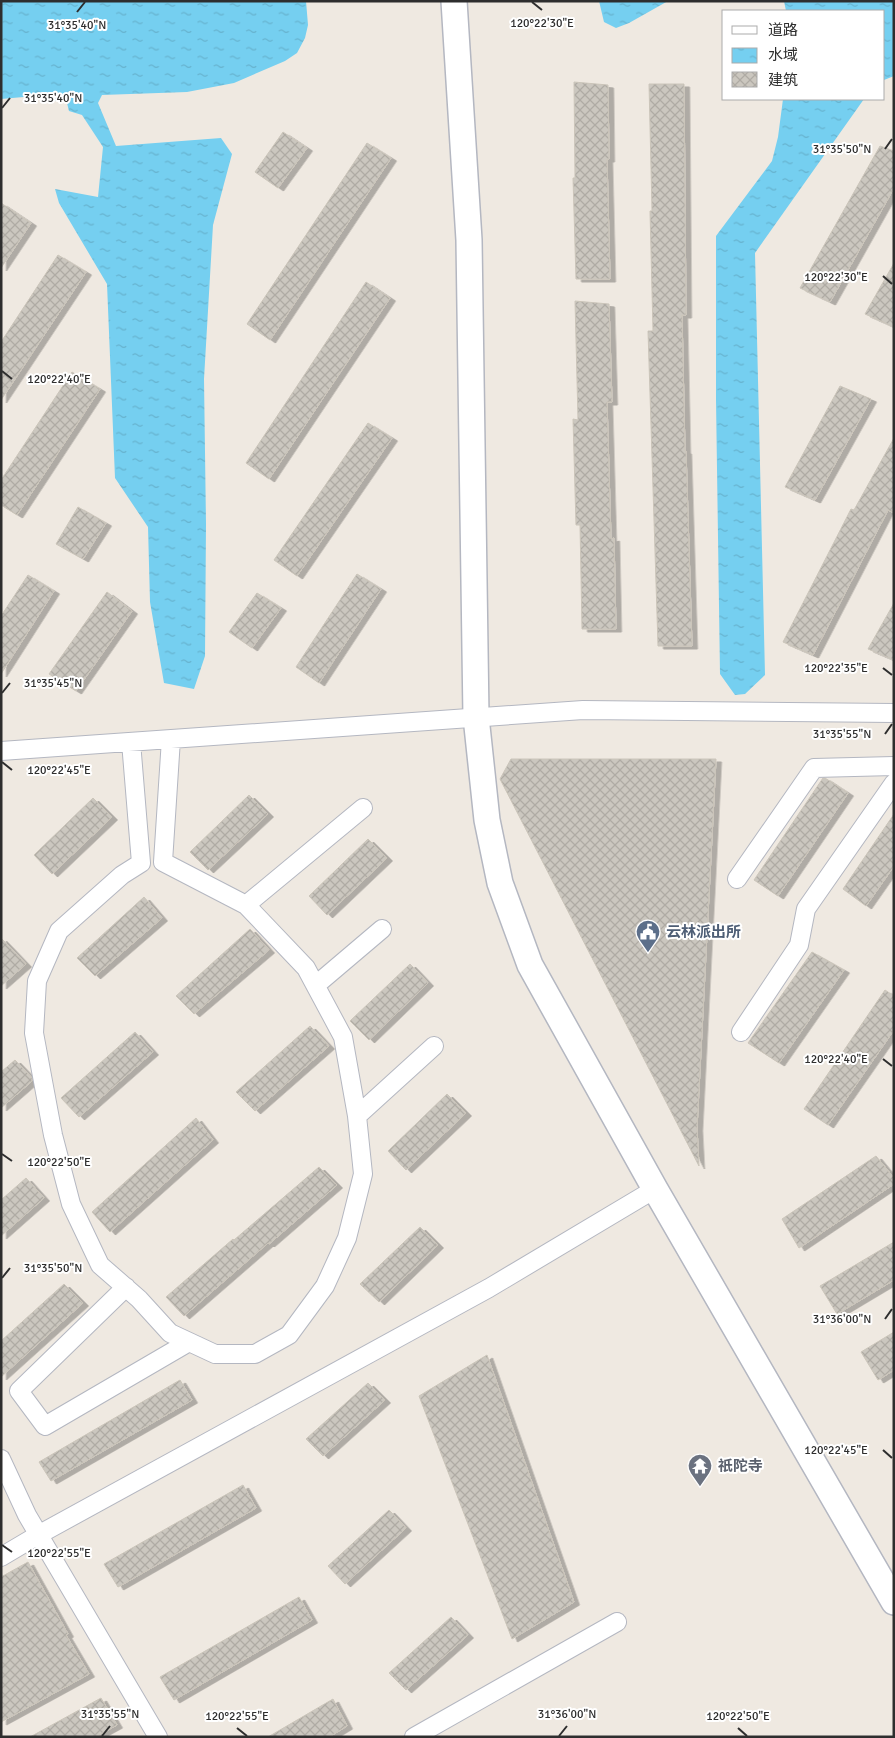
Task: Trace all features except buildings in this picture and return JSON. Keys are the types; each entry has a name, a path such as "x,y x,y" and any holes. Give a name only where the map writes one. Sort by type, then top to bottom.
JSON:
{"street":[{"path":"454,1 469,240 476,717 487,820 500,883 535,974 656,1189 894,1602"},
{"path":"1,751 583,710 894,713"},
{"path":"132,742 141,863 122,875 59,931 37,981 34,1033 53,1135 71,1204 100,1265 139,1298 170,1333 215,1354 254,1354 288,1335 294,1328 325,1286 347,1238 363,1174 357,1116 343,1036 306,968 246,905 163,862 171,739"},
{"path":"737,879 814,768 894,766"},
{"path":"741,1032 799,945 806,909 894,783"},
{"path":"246,905 363,808"},
{"path":"316,985 382,929"},
{"path":"357,1116 434,1046"},
{"path":"1,1557 488,1288 656,1189"},
{"path":"126,1287 20,1391 45,1426 189,1342"},
{"path":"1,1460 38,1535 158,1737"},
{"path":"414,1737 617,1622"}],"water":[{"path":"1,1 306,1 308,25 305,38 297,53 285,61 234,83 187,92 102,95 98,103 116,146 221,138 232,154 213,225 204,379 205,656 194,689 164,683 150,602 148,527 115,478 107,284 59,203 55,189 98,197 103,147 82,115 69,111 66,99 52,101 35,96 1,99"},
{"path":"599,1 668,1 629,23 616,28 604,22"},
{"path":"784,1 894,1 894,76 885,80 885,10 786,10"},
{"path":"783,100 863,100 755,253 765,675 745,694 735,695 720,674 716,236 772,161 778,137"}],"place":[{"name":"云林派出所","path":"648,953"},
{"name":"祇陀寺","path":"700,1487"}]}
